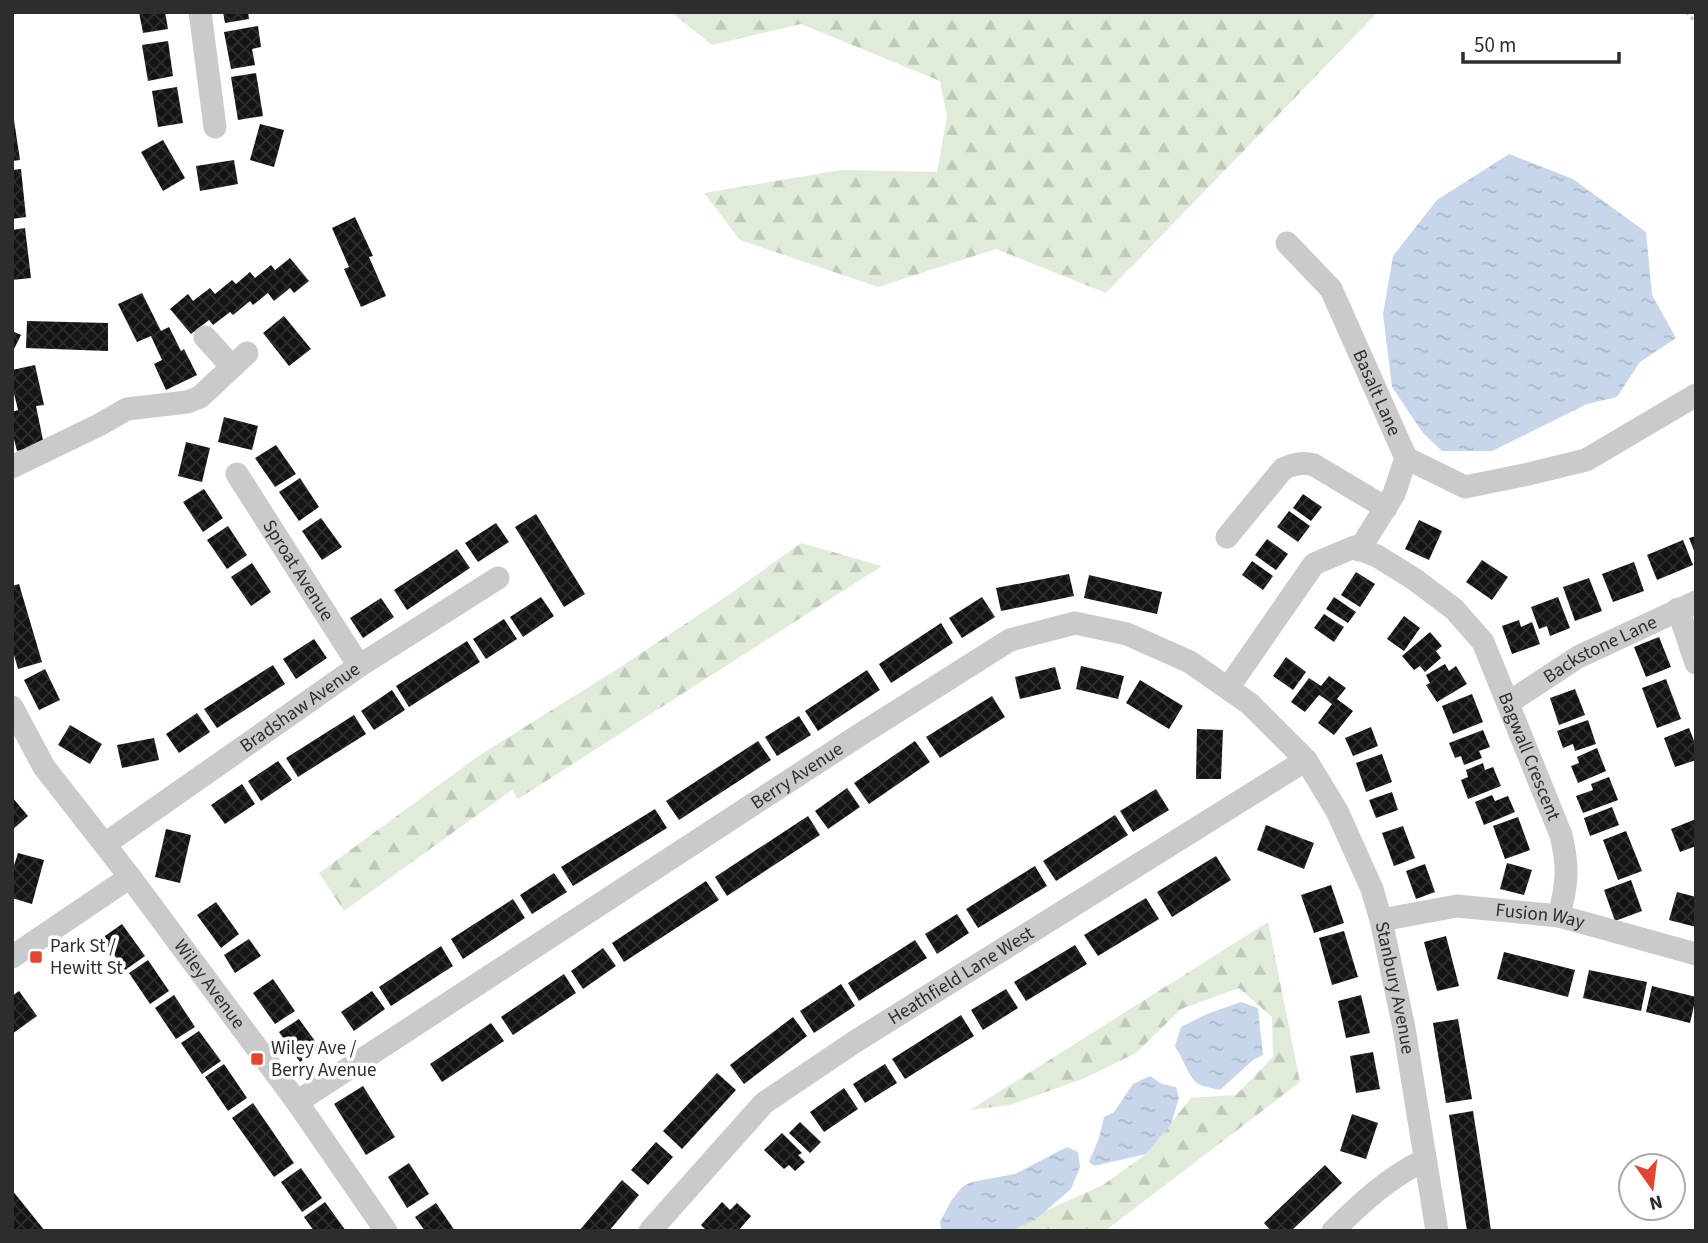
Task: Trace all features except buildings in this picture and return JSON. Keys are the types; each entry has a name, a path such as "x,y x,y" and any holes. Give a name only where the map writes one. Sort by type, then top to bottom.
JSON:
{"street":[{"path":"200,12 215,127"},
{"name":"Basalt Lane","path":"1287,243 1331,289 1377,387 1406,458 1394,494 1359,550"},
{"path":"12,467 127,409 187,402 200,397 240,360 205,337"},
{"path":"1406,458 1465,487 1524,475 1586,460 1696,395"},
{"path":"1227,537 1283,469 1294,464 1314,465 1385,508"},
{"name":"Sproat Avenue","path":"237,474 359,666"},
{"path":"1228,688 1314,564 1354,547 1359,550"},
{"name":"Bagwall Crescent","path":"1359,550 1377,556 1414,579 1454,609 1483,642 1561,835 1567,859 1567,881 1559,916"},
{"name":"Bradshaw Avenue","path":"104,844 359,666 498,578"},
{"path":"1687,606 1696,663"},
{"name":"Backstone Lane","path":"1508,703 1578,657 1687,606"},
{"name":"Berry Avenue","path":"297,1102 861,734 1010,640 1075,623 1127,634 1190,662 1228,688 1250,704 1306,760"},
{"name":"Wiley Avenue","path":"12,707 44,767 130,877 297,1102 386,1231"},
{"name":"Stanbury Avenue","path":"1306,760 1337,811 1372,889 1381,920 1404,1028 1437,1231"},
{"name":"Heathfield Lane West","path":"650,1231 764,1103 856,1041 1306,760"},
{"path":"12,957 130,877"},
{"name":"Fusion Way","path":"1381,920 1457,906 1559,916 1696,954"},
{"path":"1333,1231 1353,1211 1406,1169 1425,1160"}],"path":[{"path":"1686,12 1696,22"}],"green space":[{"path":"671,12 1378,12 1106,293 996,249 878,287 740,240 704,193 841,170 937,172 947,116 940,81 801,24 712,45"},
{"path":"801,543 882,566 518,799 512,790 344,911 319,873 477,757 622,666"},
{"path":"1268,922 1300,1082 1105,1231 1012,1231 1035,1220 1045,1211 1103,1185 1146,1154 1191,1098 1236,1095 1273,1057 1272,1017 1239,988 1181,1009 1136,1053 1085,1078 1010,1105 970,1110"}],"water":[{"path":"1509,154 1573,179 1646,232 1652,295 1676,338 1640,362 1617,397 1587,404 1492,451 1442,451 1423,433 1392,387 1383,314 1393,256 1437,200"},
{"path":"1241,1002 1258,1008 1263,1055 1253,1060 1220,1090 1199,1084 1191,1076 1175,1046 1181,1027"},
{"path":"1150,1076 1162,1084 1176,1087 1179,1098 1171,1124 1146,1154 1094,1166 1089,1162 1104,1117 1114,1112 1133,1084"},
{"path":"1067,1147 1078,1152 1080,1167 1071,1189 1035,1220 1012,1231 941,1231 940,1222 962,1187 971,1182 1015,1174"}],"place":[{"name":"Park St / Hewitt St","path":"36,957"},
{"name":"Wiley Ave / Berry Avenue","path":"257,1059"}]}
